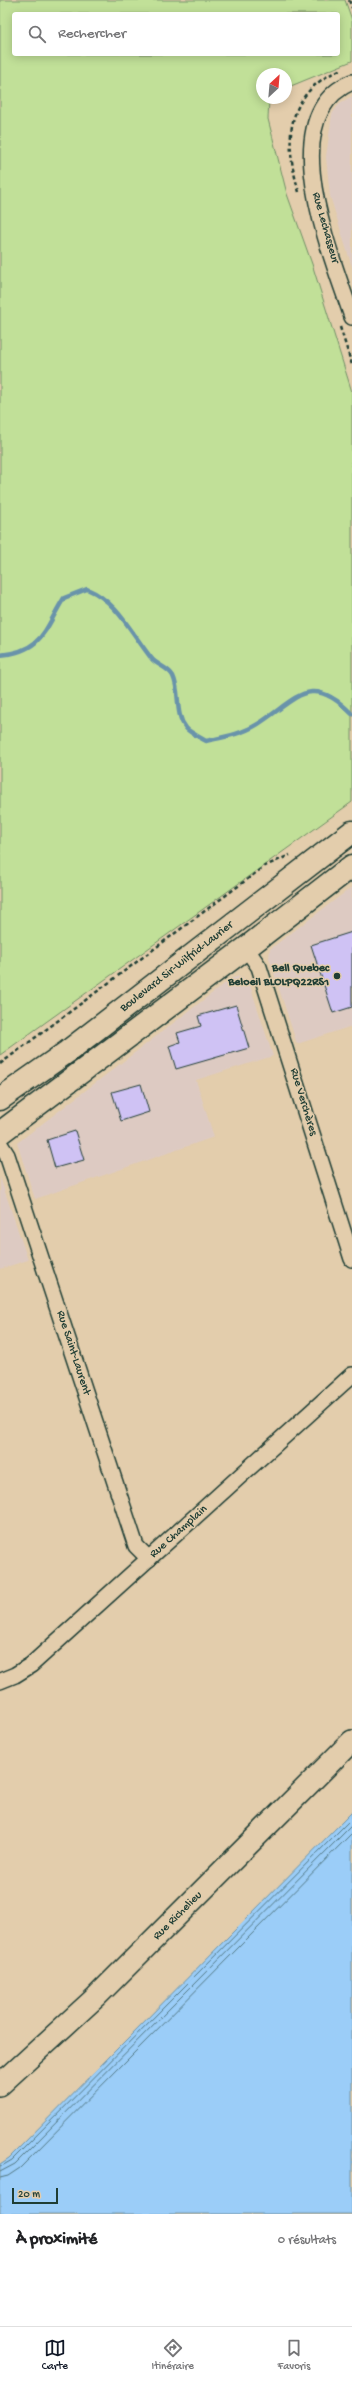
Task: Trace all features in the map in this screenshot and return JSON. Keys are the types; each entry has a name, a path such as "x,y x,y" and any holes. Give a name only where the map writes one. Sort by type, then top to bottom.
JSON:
{"main road":[{"name":"Boulevard Sir-Wilfrid-Laurier","path":"0,1099 73,1047 352,832"},
{"name":"Boulevard Sir-Wilfrid-Laurier","path":"0,1132 246,948 352,866"},
{"name":"Rue Richelieu","path":"0,2085 96,1997 352,1741"}],"street":[{"name":"Rue Lechasseur","path":"352,82 334,91 322,106 313,138 311,158 314,192 318,209 352,317"},
{"name":"Rue Verchères","path":"246,948 259,967 352,1259"},
{"name":"Rue Saint-Laurent","path":"0,1144 7,1155 136,1546 149,1559"},
{"name":"Rue Champlain","path":"0,1681 16,1675 31,1665 352,1375"}],"path":[{"path":"349,0 352,8"},
{"path":"0,1064 265,866 297,852"}],"shaded area":[{"path":"352,96 352,267 330,196 326,157 332,114 340,103"},
{"path":"352,887 352,1026 297,1044 269,958 270,949"},
{"path":"240,976 249,982 273,1056 196,1080 214,1137 35,1199 17,1143 232,978"},
{"path":"0,1177 28,1260 0,1269"}],"green space":[{"path":"0,0 345,0 352,20 352,61 292,86 292,68 256,68 256,104 269,104 268,119 287,194 312,264 352,392 352,802 0,1055"}],"water":[{"path":"352,1812 352,2214 0,2214 0,2164 9,2158"}],"building":[{"name":"Bell Quebec Beloeil BLOLPQ22RS1","path":"352,932 352,1007 333,1013 311,945"},
{"path":"236,1005 249,1048 176,1069 169,1046 180,1042 177,1033 201,1026 198,1016"},
{"path":"141,1084 149,1112 121,1121 112,1092"},
{"path":"75,1131 84,1160 55,1168 47,1140"}],"waterway":[{"path":"0,655 14,653 34,644 41,637 64,598 87,589 98,595 116,610 152,659 171,673 177,689 182,722 188,730 206,741 233,735 246,730 258,724 293,699 304,694 314,692 325,694 337,701 352,714"}],"place":[{"name":"Bell Quebec Beloeil BLOLPQ22RS1","path":"337,976"}]}
